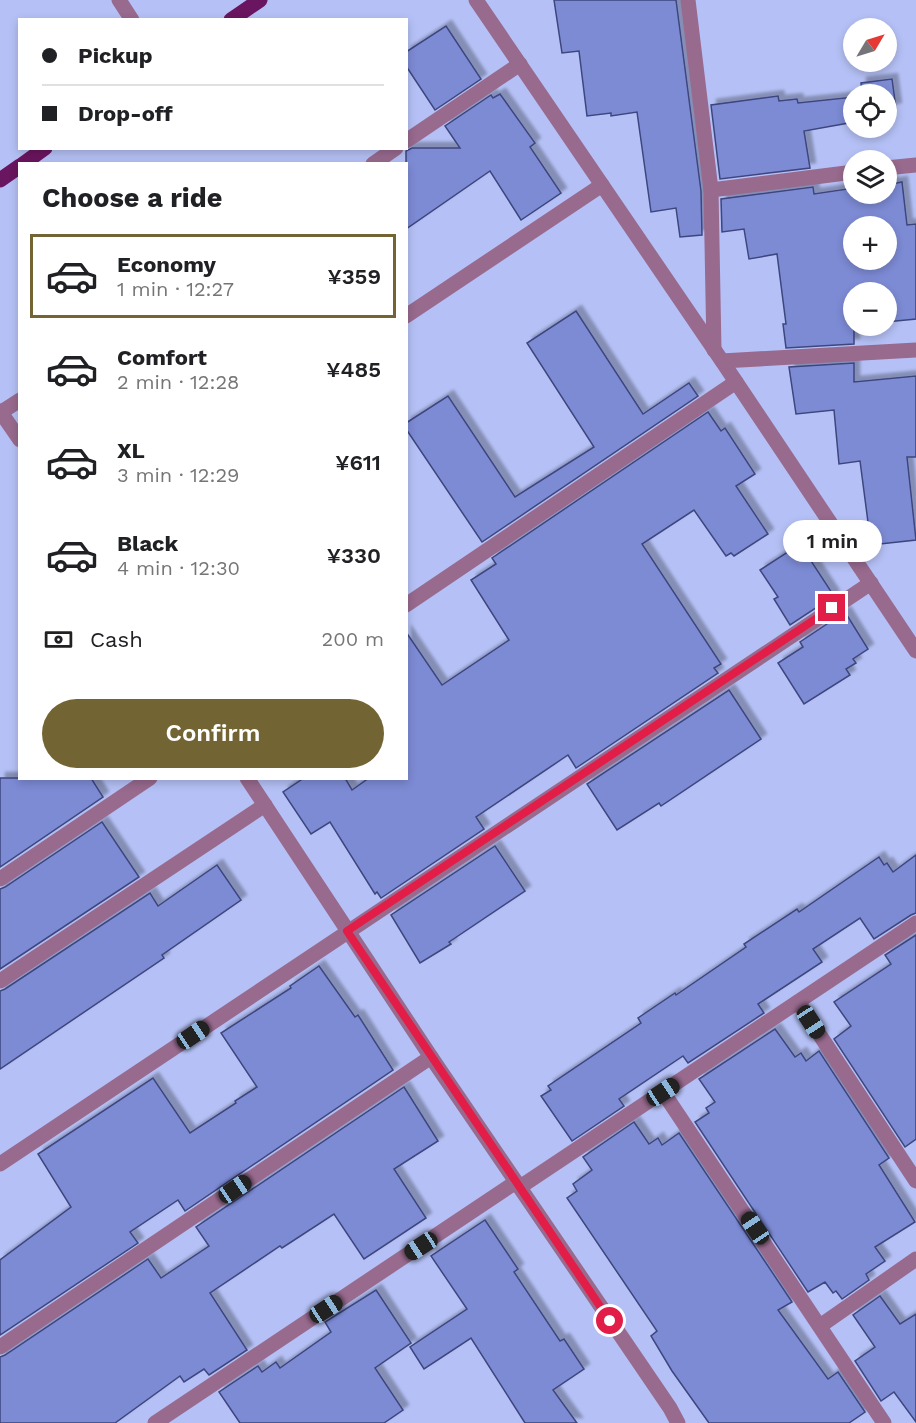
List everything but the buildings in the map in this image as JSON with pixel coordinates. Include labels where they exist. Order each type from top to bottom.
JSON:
[{"type":"main road","points":[[234,18],[260,0]]},
{"type":"main road","points":[[26,162],[42,150]]},
{"type":"main road","points":[[0,180],[18,167]]},
{"type":"street","points":[[119,0],[131,18]]},
{"type":"street","points":[[476,0],[916,651]]},
{"type":"street","points":[[688,0],[711,190],[718,356]]},
{"type":"street","points":[[408,140],[520,64]]},
{"type":"street","points":[[377,162],[393,150]]},
{"type":"street","points":[[897,167],[916,165]]},
{"type":"street","points":[[711,190],[843,173]]},
{"type":"street","points":[[408,314],[602,185]]},
{"type":"street","points":[[718,356],[916,350]]},
{"type":"street","points":[[408,604],[736,382]]},
{"type":"street","points":[[18,401],[0,412],[18,437]]},
{"type":"street","points":[[0,1164],[871,583]]},
{"type":"street","points":[[0,879],[147,780]]},
{"type":"street","points":[[249,780],[431,1057],[678,1423]]},
{"type":"street","points":[[0,981],[265,805]]},
{"type":"street","points":[[155,1423],[663,1092],[916,923]]},
{"type":"street","points":[[798,1002],[916,1181]]},
{"type":"street","points":[[0,1347],[431,1057]]},
{"type":"street","points":[[663,1092],[884,1423]]},
{"type":"street","points":[[820,1326],[916,1259]]},
{"type":"route","points":[[610,1321],[347,931],[832,608]]}]
